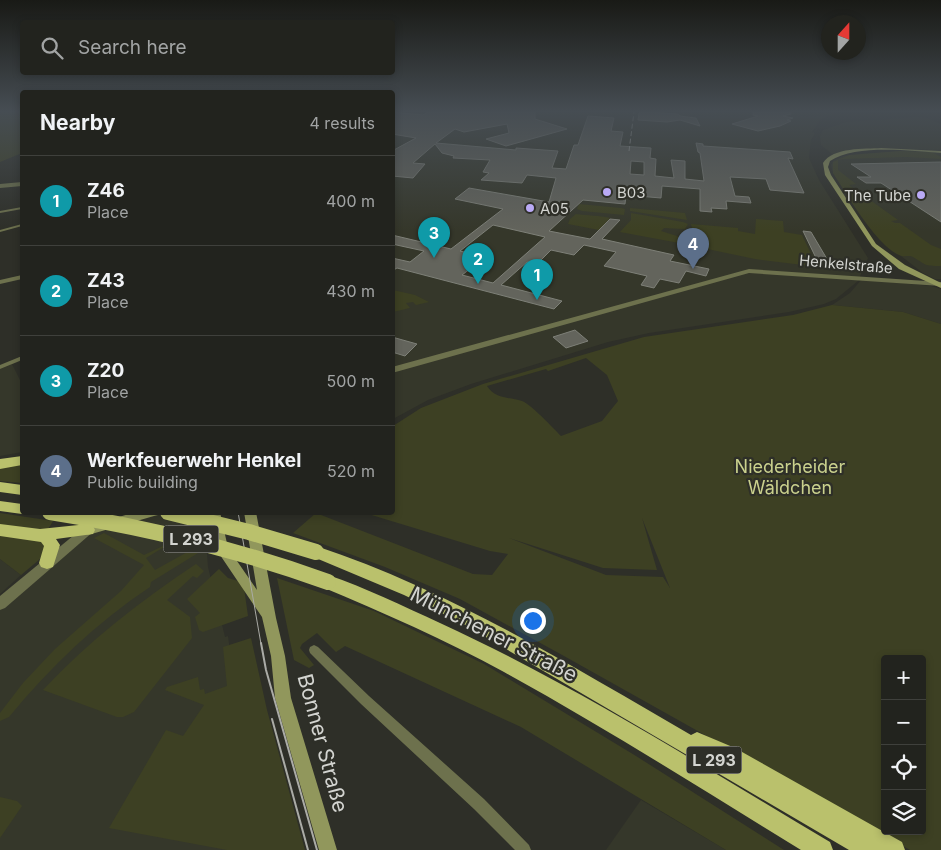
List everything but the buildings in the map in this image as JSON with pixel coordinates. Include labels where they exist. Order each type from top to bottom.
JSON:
[{"type":"highway","points":[[0,464],[20,461]]},
{"type":"highway","points":[[0,487],[20,490]]},
{"type":"highway","points":[[0,506],[20,509]]},
{"type":"highway","name":"Münchener Straße","points":[[68,515],[184,537],[259,558],[328,582],[390,607],[510,666],[590,711],[822,850]]},
{"type":"highway","name":"Münchener Straße","points":[[180,515],[250,532],[316,552],[410,590],[466,617],[870,850]]},
{"type":"highway","points":[[0,530],[40,535],[88,530]]},
{"type":"highway","points":[[40,535],[46,538],[52,545],[47,563]]},
{"type":"highway","points":[[665,731],[728,755],[894,850]]},
{"type":"main road","points":[[862,152],[833,156],[828,159],[825,166],[828,175],[874,246],[911,273],[939,285]]},
{"type":"main road","points":[[88,530],[143,515]]},
{"type":"main road","name":"Bonner Straße","points":[[214,515],[222,549],[269,618]]},
{"type":"main road","name":"Bonner Straße","points":[[251,515],[269,618],[278,656],[283,698],[328,850]]},
{"type":"street","points":[[0,186],[20,184]]},
{"type":"street","points":[[0,212],[20,208]]},
{"type":"street","points":[[0,231],[20,226]]},
{"type":"street","name":"Henkelstraße","points":[[395,369],[749,271],[761,270],[939,285]]},
{"type":"street","points":[[904,282],[916,280],[911,273]]},
{"type":"street","points":[[0,282],[20,277]]},
{"type":"street","points":[[0,367],[20,359]]},
{"type":"street","points":[[0,604],[106,515]]},
{"type":"street","points":[[314,650],[365,700],[479,804],[524,850]]},
{"type":"shaded area","points":[[395,152],[810,152],[809,158],[819,180],[868,258],[858,281],[836,299],[824,304],[789,312],[649,333],[608,342],[471,384],[428,400],[395,418]]},
{"type":"shaded area","points":[[829,152],[849,152],[832,154]]},
{"type":"shaded area","points":[[892,152],[941,153],[941,279],[935,279],[923,273],[879,239],[833,173],[831,165],[834,160],[843,156]]},
{"type":"shaded area","points":[[862,279],[931,286],[941,289],[941,324],[903,312],[832,305],[850,293]]},
{"type":"shaded area","points":[[12,364],[20,380],[20,452],[0,456],[0,369]]},
{"type":"shaded area","points":[[156,515],[204,515],[208,567],[225,637],[228,636],[232,665],[277,850],[0,850],[0,610],[93,532]]},
{"type":"shaded area","points":[[0,559],[21,575],[0,594]]},
{"type":"shaded area","points":[[641,800],[726,850],[606,850]]},
{"type":"green space","points":[[0,152],[20,152],[20,154],[0,162]]},
{"type":"green space","points":[[921,152],[932,152],[941,157],[941,159],[906,157],[843,159],[838,160],[838,170],[856,184],[849,185],[898,220],[891,221],[900,223],[931,245],[941,249],[941,266],[928,265],[912,256],[902,256],[893,252],[873,232],[833,173],[833,162],[849,155]]},
{"type":"green space","points":[[579,204],[621,208],[625,209],[624,215],[582,211],[577,209]]},
{"type":"green space","points":[[630,208],[685,213],[687,220],[630,211]]},
{"type":"green space","points":[[631,213],[688,224],[685,229],[664,228],[661,231],[680,237],[679,243],[620,232],[631,220]]},
{"type":"green space","points":[[576,214],[610,218],[599,230],[568,224],[570,219]]},
{"type":"green space","points":[[756,219],[783,221],[784,232],[802,235],[812,256],[811,266],[755,259],[693,246],[696,241],[691,224],[738,228],[738,231],[755,234]]},
{"type":"green space","points":[[395,290],[415,295],[429,302],[416,305],[413,302],[406,303],[410,308],[395,312]]},
{"type":"green space","name":"Niederheider Wäldchen","points":[[832,305],[903,312],[941,324],[941,850],[910,850],[883,835],[926,835],[926,655],[881,655],[881,834],[460,599],[385,567],[293,533],[314,515],[321,515],[473,574],[492,575],[508,554],[490,551],[372,515],[395,515],[395,425],[421,408],[483,384],[644,337],[793,315]],"holes":[[[586,358],[607,375],[618,401],[602,421],[561,436],[531,407],[522,401],[498,395],[487,386],[546,369],[548,371]],[[642,518],[670,588],[663,577],[606,575],[509,538],[603,568],[657,570]]]},
{"type":"green space","points":[[20,463],[20,483],[0,481],[0,466]]},
{"type":"green space","points":[[0,513],[53,521],[47,531],[0,526]]},
{"type":"green space","points":[[0,533],[38,537],[45,547],[40,559],[21,575],[0,559]]},
{"type":"green space","points":[[104,533],[144,555],[163,546],[146,558],[155,570],[191,550],[198,553],[151,582],[150,587],[92,631],[57,663],[9,717],[0,721],[0,713],[23,683],[55,649],[121,591],[144,565],[94,538]]},
{"type":"green space","points":[[196,564],[204,571],[197,578],[193,576],[167,600],[190,617],[192,638],[134,712],[123,717],[117,717],[43,690],[78,655],[116,622]]},
{"type":"green space","points":[[219,569],[228,578],[238,581],[244,588],[248,616],[203,632],[199,630],[195,617],[200,613],[187,599]]},
{"type":"green space","points":[[277,578],[374,611],[484,664],[636,756],[784,850],[726,850],[521,727],[345,646],[336,652],[317,633],[302,644],[300,648],[314,665],[309,668],[294,660]]},
{"type":"green space","points":[[251,638],[267,710],[305,850],[227,850],[109,828],[166,730],[183,736],[204,705],[165,690],[167,687],[198,677],[200,690],[204,689],[205,694],[227,686],[223,647]]},
{"type":"green space","points":[[0,797],[17,801],[22,806],[0,838]]},
{"type":"tram line","points":[[239,515],[261,644]]},
{"type":"tram line","points":[[261,643],[266,670],[317,850]]},
{"type":"tram line","points":[[272,719],[308,850]]},
{"type":"place","name":"B03","points":[[607,192]]},
{"type":"place","name":"The Tube","points":[[921,195]]},
{"type":"place","name":"A05","points":[[530,208]]},
{"type":"place","name":"Z20","points":[[434,258]]},
{"type":"place","name":"Werkfeuerwehr Henkel","points":[[693,269]]},
{"type":"place","name":"Z43","points":[[478,284]]},
{"type":"place","name":"Z46","points":[[537,300]]}]
